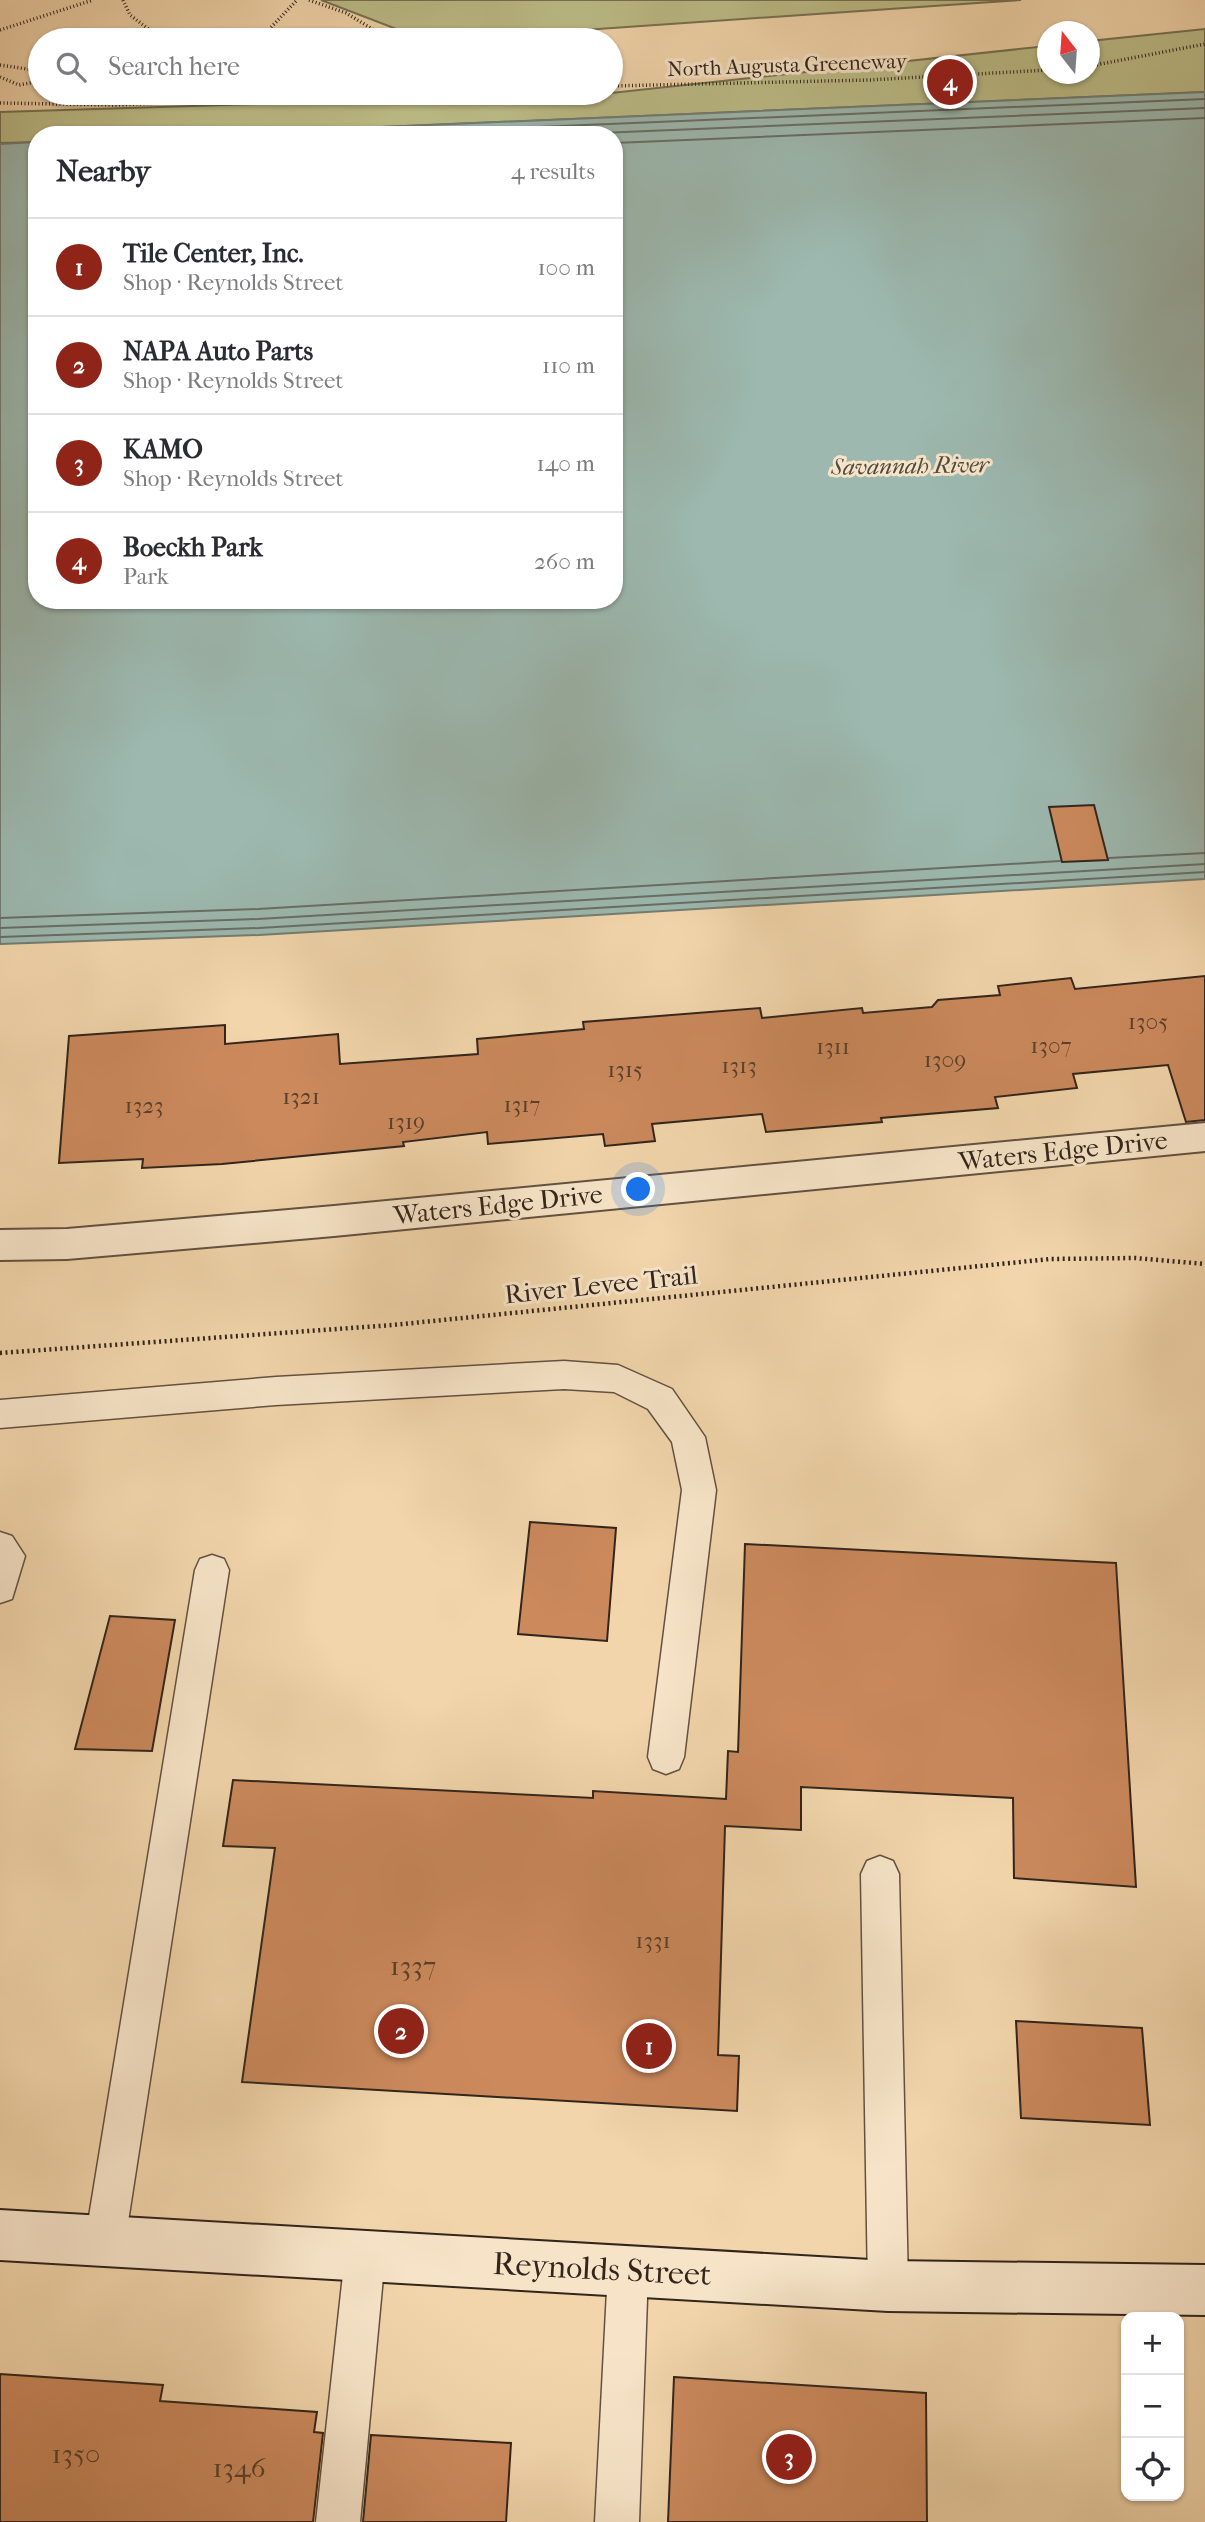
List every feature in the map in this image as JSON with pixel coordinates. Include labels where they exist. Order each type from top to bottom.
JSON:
[{"type":"street","name":"Waters Edge Drive","points":[[0,1245],[67,1244],[334,1221],[1205,1137]]},
{"type":"street","name":"Reynolds Street","points":[[0,2235],[888,2286],[1205,2290]]},
{"type":"lane","points":[[0,1414],[276,1391],[564,1374],[618,1379],[660,1399],[688,1437],[699,1490],[666,1757]]},
{"type":"lane","points":[[0,1547],[8,1556],[0,1588]]},
{"type":"lane","points":[[105,2241],[212,1570]]},
{"type":"lane","points":[[880,1874],[888,2286]]},
{"type":"lane","points":[[338,2522],[365,2256]]},
{"type":"lane","points":[[617,2522],[628,2271]]},
{"type":"path","points":[[0,30],[93,0]]},
{"type":"path","points":[[123,0],[130,15],[147,28]]},
{"type":"path","points":[[270,28],[297,0]]},
{"type":"path","points":[[309,0],[346,13],[370,28]]},
{"type":"path","points":[[1100,64],[1205,44]]},
{"type":"path","points":[[0,65],[28,69]]},
{"type":"path","name":"North Augusta Greeneway","points":[[623,86],[869,79],[1037,71]]},
{"type":"path","points":[[0,77],[19,85],[28,83]]},
{"type":"path","points":[[0,103],[28,103]]},
{"type":"path","name":"River Levee Trail","points":[[0,1353],[407,1323],[1050,1259],[1135,1258],[1205,1264]]},
{"type":"green space","points":[[321,0],[1021,0],[612,28],[394,28]]},
{"type":"green space","points":[[1205,29],[1205,92],[406,126],[28,126],[28,142],[0,143],[0,112],[225,105],[623,105],[623,92],[1037,47],[1037,84],[1100,84],[1100,40]]},
{"type":"water","name":"Savannah River","points":[[1205,92],[1205,879],[259,935],[0,944],[0,144],[28,142],[28,609],[623,609],[623,126],[406,126]]},
{"type":"building","points":[[1094,805],[1108,860],[1062,862],[1049,807]]},
{"type":"building","points":[[1205,976],[1205,1120],[1186,1122],[1168,1065],[1073,1074],[1077,1088],[995,1097],[998,1108],[881,1118],[882,1122],[766,1132],[762,1114],[652,1124],[655,1141],[605,1146],[603,1134],[488,1144],[487,1132],[403,1142],[404,1146],[222,1164],[142,1168],[143,1159],[59,1163],[69,1036],[225,1025],[225,1044],[338,1034],[340,1064],[478,1054],[477,1039],[584,1029],[583,1022],[760,1008],[762,1018],[862,1008],[863,1013],[932,1007],[938,1000],[1000,995],[998,986],[1071,978],[1075,989]]},
{"type":"building","points":[[530,1522],[616,1528],[607,1641],[518,1634]]},
{"type":"building","points":[[745,1544],[1116,1563],[1136,1887],[1014,1878],[1013,1798],[801,1787],[801,1830],[725,1826],[718,2055],[739,2056],[737,2111],[242,2082],[275,1848],[223,1846],[233,1780],[593,1798],[593,1791],[726,1799],[728,1751],[738,1752]]},
{"type":"building","points":[[110,1616],[175,1620],[152,1751],[75,1749]]},
{"type":"building","points":[[1016,2021],[1142,2028],[1150,2125],[1021,2118]]},
{"type":"building","points":[[0,2374],[163,2385],[160,2401],[317,2412],[314,2432],[323,2433],[313,2522],[0,2522]]},
{"type":"building","points":[[674,2377],[926,2393],[927,2522],[668,2522]]},
{"type":"building","points":[[371,2435],[511,2443],[506,2522],[363,2522]]},
{"type":"place","name":"Boeckh Park","points":[[950,82]]},
{"type":"place","name":"NAPA Auto Parts","points":[[401,2031]]},
{"type":"place","name":"Tile Center, Inc.","points":[[649,2046]]},
{"type":"place","name":"KAMO","points":[[789,2457]]}]
